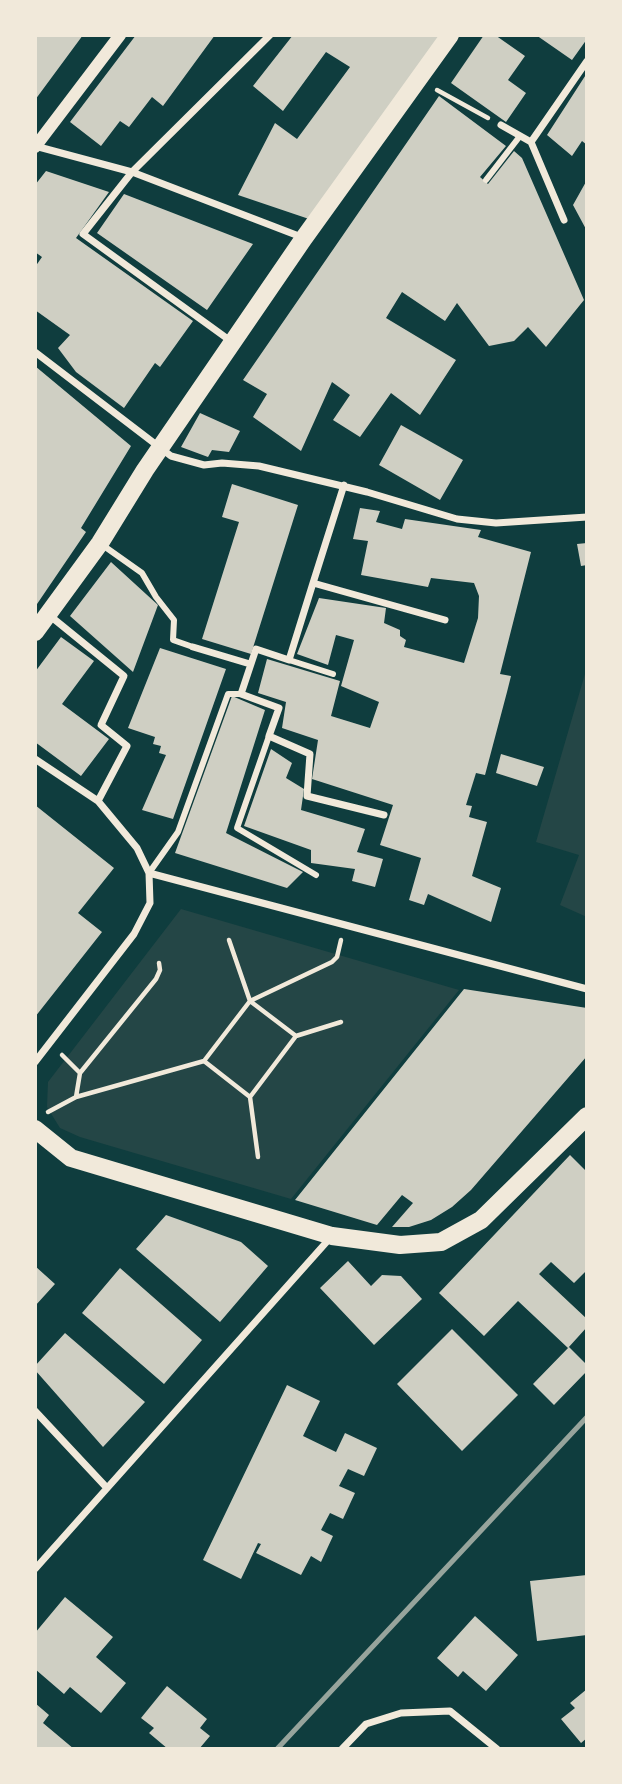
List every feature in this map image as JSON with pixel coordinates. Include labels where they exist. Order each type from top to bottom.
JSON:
[{"type":"main road","points":[[35,632],[100,543],[165,442],[304,239],[450,35]]},
{"type":"main road","points":[[40,1121],[71,1158],[332,1236],[400,1245],[441,1242],[481,1220],[587,1116]]},
{"type":"street","points":[[120,35],[35,147],[132,172],[304,239]]},
{"type":"street","points":[[233,342],[83,234],[132,172],[270,35]]},
{"type":"street","points":[[531,142],[587,61]]},
{"type":"street","points":[[498,124],[531,142],[564,220]]},
{"type":"street","points":[[486,180],[520,136]]},
{"type":"street","points":[[35,352],[165,442],[171,456],[204,465],[222,463],[259,466],[344,485],[457,519],[496,523],[587,517]]},
{"type":"street","points":[[289,660],[344,485]]},
{"type":"street","points":[[100,543],[142,573],[174,620],[173,640],[250,664]]},
{"type":"street","points":[[313,583],[445,620]]},
{"type":"street","points":[[49,615],[124,676],[101,726],[128,746],[98,801]]},
{"type":"street","points":[[241,694],[256,649],[333,674]]},
{"type":"street","points":[[149,873],[178,832],[228,694],[241,694],[279,708],[237,828],[316,875]]},
{"type":"street","points":[[269,736],[310,754],[307,796],[384,816]]},
{"type":"street","points":[[35,759],[98,801],[138,848],[149,873],[150,903],[134,934],[35,1062]]},
{"type":"street","points":[[149,873],[587,989]]},
{"type":"street","points":[[35,1569],[332,1236]]},
{"type":"street","points":[[35,1411],[107,1488]]},
{"type":"street","points":[[342,1749],[366,1724],[401,1713],[450,1711],[496,1749]]},
{"type":"path","points":[[426,84],[498,124]]},
{"type":"path","points":[[229,940],[250,1001],[296,1036]]},
{"type":"path","points":[[40,1121],[76,1097],[204,1062],[250,1001],[332,962],[337,957],[338,950]]},
{"type":"path","points":[[76,1097],[80,1073],[156,979],[160,970],[159,963]]},
{"type":"path","points":[[258,1157],[250,1097],[296,1036],[341,1021]]},
{"type":"path","points":[[50,1043],[80,1073]]},
{"type":"path","points":[[204,1062],[250,1097]]},
{"type":"shaded area","points":[[587,667],[587,917],[560,905],[579,855],[536,842]]},
{"type":"shaded area","points":[[181,909],[459,990],[291,1199],[80,1137],[60,1128],[47,1107],[48,1082]]},
{"type":"building","points":[[35,35],[83,35],[35,100]]},
{"type":"building","points":[[136,35],[215,35],[163,106],[152,97],[129,127],[120,121],[101,146],[70,122]]},
{"type":"building","points":[[293,35],[441,35],[309,219],[238,195],[275,123],[297,139],[350,67],[326,52],[283,111],[253,86]]},
{"type":"building","points":[[484,35],[495,35],[525,56],[508,80],[526,93],[506,122],[451,83]]},
{"type":"building","points":[[536,35],[583,35],[587,39],[572,60]]},
{"type":"building","points":[[587,73],[587,145],[582,141],[572,156],[547,135]]},
{"type":"building","points":[[439,96],[506,146],[480,177],[488,184],[514,151],[522,158],[584,300],[546,347],[528,327],[514,341],[489,346],[457,303],[445,321],[402,292],[386,318],[456,360],[420,415],[391,393],[360,437],[333,420],[350,395],[332,382],[301,451],[253,417],[267,394],[243,380]]},
{"type":"building","points":[[46,171],[109,192],[76,238],[193,321],[160,367],[155,363],[124,408],[76,372],[58,348],[70,335],[35,310],[35,267],[42,257],[35,252],[35,185]]},
{"type":"building","points":[[587,180],[587,231],[573,205]]},
{"type":"building","points":[[124,194],[253,244],[207,310],[97,233]]},
{"type":"building","points":[[35,366],[131,446],[81,528],[86,532],[35,607]]},
{"type":"building","points":[[200,413],[240,431],[229,452],[212,450],[208,457],[181,447]]},
{"type":"building","points":[[401,425],[463,460],[440,500],[379,465]]},
{"type":"building","points":[[232,484],[298,505],[251,654],[202,639],[239,522],[222,517]]},
{"type":"building","points":[[360,508],[380,511],[376,522],[402,529],[405,519],[481,530],[478,537],[531,552],[500,674],[511,676],[507,692],[485,775],[476,773],[466,805],[472,806],[469,817],[487,822],[472,876],[501,888],[491,922],[428,894],[424,905],[409,900],[421,858],[380,845],[393,805],[312,779],[318,740],[282,728],[286,702],[258,693],[267,659],[340,681],[331,716],[370,728],[379,702],[341,686],[354,640],[336,635],[328,665],[297,654],[319,598],[386,608],[384,623],[400,630],[400,636],[406,640],[404,647],[464,663],[478,618],[479,596],[474,583],[431,578],[428,587],[361,575],[368,541],[353,539]]},
{"type":"building","points":[[587,543],[587,565],[581,566],[577,544]]},
{"type":"building","points":[[111,562],[158,605],[133,672],[70,616]]},
{"type":"building","points":[[61,637],[94,661],[62,704],[109,739],[81,776],[35,742],[35,672]]},
{"type":"building","points":[[160,648],[226,669],[173,819],[142,810],[166,755],[159,753],[161,746],[153,744],[155,737],[128,728]]},
{"type":"building","points":[[232,696],[265,710],[226,833],[303,872],[287,888],[175,853]]},
{"type":"building","points":[[271,749],[292,763],[286,778],[304,789],[301,810],[365,829],[357,852],[383,859],[375,887],[352,881],[355,869],[311,863],[311,850],[244,826]]},
{"type":"building","points":[[501,754],[544,767],[537,786],[496,773]]},
{"type":"building","points":[[35,805],[114,868],[78,913],[102,932],[35,1017]]},
{"type":"building","points":[[464,989],[587,1008],[587,1056],[471,1190],[452,1207],[431,1220],[409,1227],[392,1227],[413,1203],[402,1195],[377,1225],[295,1200]]},
{"type":"building","points":[[570,1155],[587,1172],[587,1270],[574,1283],[551,1262],[539,1274],[587,1319],[587,1327],[568,1348],[518,1301],[484,1336],[439,1293]]},
{"type":"building","points":[[166,1215],[241,1242],[268,1266],[220,1322],[136,1249]]},
{"type":"building","points":[[348,1261],[371,1286],[382,1275],[401,1276],[422,1299],[374,1345],[320,1288]]},
{"type":"building","points":[[35,1266],[55,1284],[35,1306]]},
{"type":"building","points":[[120,1268],[202,1340],[164,1384],[82,1313]]},
{"type":"building","points":[[452,1329],[518,1395],[462,1451],[397,1384]]},
{"type":"building","points":[[65,1333],[145,1402],[103,1447],[35,1370],[35,1366]]},
{"type":"building","points":[[569,1347],[587,1365],[587,1371],[554,1405],[533,1384]]},
{"type":"building","points":[[287,1385],[320,1401],[303,1436],[336,1452],[345,1433],[377,1448],[364,1476],[348,1469],[339,1486],[355,1493],[343,1519],[330,1513],[321,1530],[333,1536],[321,1562],[311,1556],[301,1575],[256,1553],[261,1544],[258,1543],[241,1579],[203,1560]]},
{"type":"building","points":[[587,1575],[587,1635],[537,1641],[530,1581]]},
{"type":"building","points":[[65,1597],[113,1637],[96,1657],[126,1683],[101,1713],[70,1687],[64,1694],[35,1669],[35,1633]]},
{"type":"building","points":[[475,1616],[518,1655],[486,1691],[463,1671],[458,1677],[437,1658]]},
{"type":"building","points":[[167,1686],[207,1719],[200,1728],[210,1736],[199,1749],[168,1749],[149,1733],[154,1728],[141,1718]]},
{"type":"building","points":[[587,1689],[587,1738],[581,1743],[561,1719],[575,1708],[570,1703]]},
{"type":"building","points":[[35,1703],[49,1715],[43,1723],[74,1749],[35,1749]]},
{"type":"railway","points":[[277,1749],[587,1417]]}]
